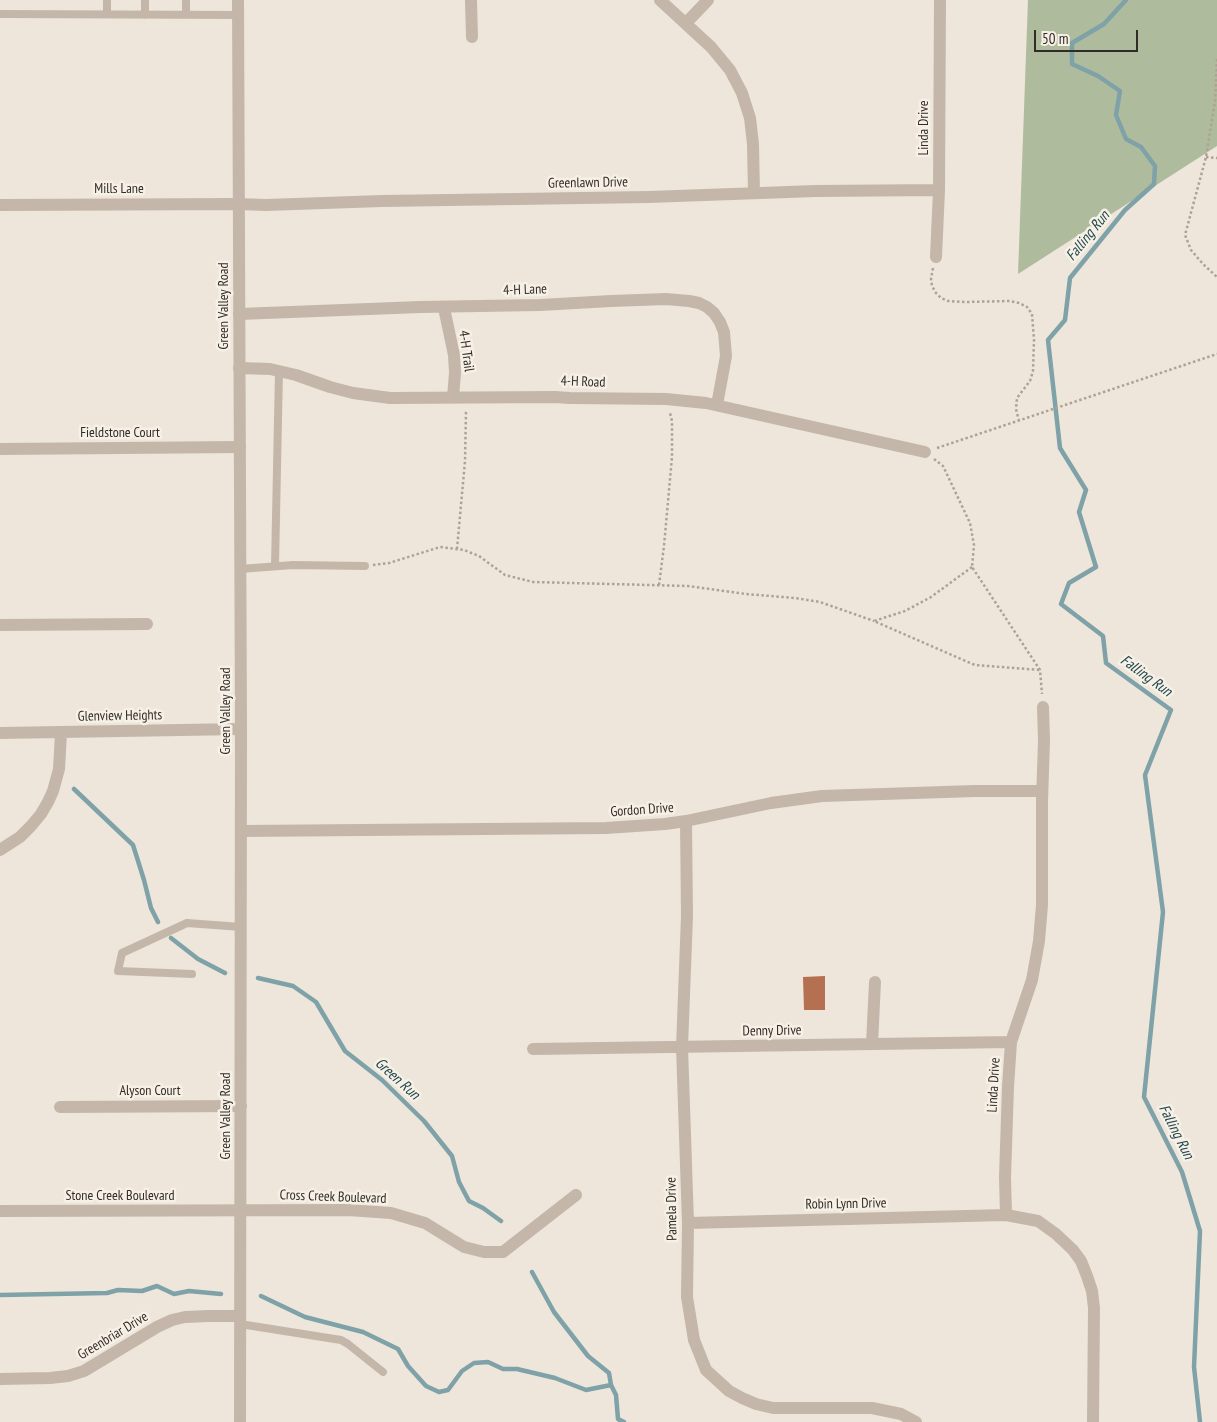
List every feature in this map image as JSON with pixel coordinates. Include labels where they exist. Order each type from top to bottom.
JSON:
[{"type":"street","name":"Green Valley Road","points":[[238,0],[241,729],[240,1422]]},
{"type":"street","points":[[471,0],[472,37]]},
{"type":"street","points":[[660,0],[711,47],[730,70],[742,93],[750,118],[754,193]]},
{"type":"street","points":[[686,23],[708,0]]},
{"type":"street","name":"Linda Drive","points":[[936,257],[939,190],[940,0]]},
{"type":"street","name":"Greenlawn Drive","points":[[238,204],[266,205],[816,191],[939,190]]},
{"type":"street","name":"Mills Lane","points":[[0,205],[238,204]]},
{"type":"street","name":"4-H Lane","points":[[239,314],[666,299],[689,300],[707,307],[720,322],[724,332],[726,356],[717,405]]},
{"type":"street","name":"4-H Trail","points":[[444,308],[454,355],[453,398]]},
{"type":"street","name":"4-H Road","points":[[239,368],[270,369],[353,393],[390,398],[555,396],[570,398],[666,399],[717,405],[925,452]]},
{"type":"street","name":"Fieldstone Court","points":[[0,449],[240,447]]},
{"type":"street","points":[[0,624],[147,624]]},
{"type":"street","name":"Linda Drive","points":[[1006,1215],[1005,1177],[1011,1042],[1032,980],[1039,941],[1042,905],[1043,707]]},
{"type":"street","name":"Glenview Heights","points":[[0,732],[241,729]]},
{"type":"street","points":[[0,850],[20,837],[31,826],[48,802],[59,769],[61,732]]},
{"type":"street","name":"Gordon Drive","points":[[241,831],[606,828],[686,821],[771,803],[822,796],[975,791],[1042,791]]},
{"type":"street","name":"Pamela Drive","points":[[686,821],[687,916],[682,1047],[688,1223],[687,1297],[694,1340],[706,1370],[729,1391],[742,1398],[773,1408],[872,1408],[901,1414],[916,1422]]},
{"type":"street","points":[[872,1044],[875,982]]},
{"type":"street","name":"Denny Drive","points":[[533,1049],[1011,1042]]},
{"type":"street","name":"Alyson Court","points":[[60,1107],[241,1106]]},
{"type":"street","name":"Cross Creek Boulevard","points":[[240,1210],[348,1210],[391,1213],[425,1223],[464,1247],[484,1252],[503,1252],[576,1195]]},
{"type":"street","name":"Stone Creek Boulevard","points":[[0,1211],[240,1210]]},
{"type":"street","points":[[1006,1215],[1038,1221],[1056,1234],[1073,1250],[1081,1261],[1092,1292],[1094,1308],[1093,1422]]},
{"type":"street","name":"Robin Lynn Drive","points":[[688,1223],[1006,1215]]},
{"type":"street","name":"Greenbriar Drive","points":[[0,1379],[68,1376],[84,1371],[172,1320],[193,1317],[240,1320]]},
{"type":"lane","points":[[107,0],[107,14]]},
{"type":"lane","points":[[145,0],[145,15]]},
{"type":"lane","points":[[186,0],[186,15]]},
{"type":"lane","points":[[0,14],[238,15]]},
{"type":"lane","points":[[275,566],[279,371]]},
{"type":"lane","points":[[240,569],[293,565],[365,566]]},
{"type":"lane","points":[[192,974],[118,971],[122,953],[187,923],[241,927]]},
{"type":"lane","points":[[240,1320],[341,1340],[383,1372]]},
{"type":"path","points":[[1217,59],[1215,101],[1206,157],[1185,235],[1191,250],[1217,277]]},
{"type":"path","points":[[1206,157],[1217,158]]},
{"type":"path","points":[[936,257],[931,279],[932,286],[941,298],[965,302],[1019,303],[1027,307],[1032,314],[1034,340],[1033,371],[1030,381],[1017,398],[1016,409],[1019,421]]},
{"type":"path","points":[[925,452],[1217,354]]},
{"type":"path","points":[[453,398],[466,408],[465,461],[457,549]]},
{"type":"path","points":[[659,585],[672,456],[672,420],[666,399]]},
{"type":"path","points":[[925,452],[943,466],[970,523],[974,545],[972,567],[1040,670],[1043,707]]},
{"type":"path","points":[[365,566],[389,563],[440,546],[464,550],[479,556],[505,575],[533,582],[688,586],[795,598],[820,602],[874,621],[975,665],[1040,670]]},
{"type":"path","points":[[874,621],[905,611],[931,597],[972,567]]},
{"type":"green space","points":[[1028,0],[1217,0],[1217,146],[1018,274]]},
{"type":"building","points":[[825,976],[825,1010],[804,1010],[803,977]]},
{"type":"waterway","name":"Falling Run","points":[[1126,0],[1104,24],[1072,43],[1072,64],[1098,76],[1120,91],[1116,115],[1126,139],[1141,147],[1155,166],[1154,184],[1125,210],[1070,278],[1065,320],[1048,340],[1060,448],[1086,490],[1079,512],[1096,567],[1069,583],[1061,604],[1103,636],[1106,663],[1171,710],[1145,775],[1163,912],[1144,1097],[1182,1172],[1200,1231],[1194,1367],[1200,1422]]},
{"type":"waterway","name":"Green Run","points":[[74,789],[133,845],[151,908],[158,922]]},
{"type":"waterway","name":"Green Run","points":[[171,938],[198,959],[225,973]]},
{"type":"waterway","name":"Green Run","points":[[258,978],[293,986],[316,1002],[345,1051],[382,1080],[424,1121],[452,1156],[459,1182],[469,1201],[501,1221]]},
{"type":"waterway","name":"Green Run","points":[[532,1272],[554,1312],[588,1356],[609,1373],[611,1385],[616,1395],[618,1419],[624,1422]]},
{"type":"waterway","points":[[0,1295],[107,1293],[118,1290],[142,1291],[157,1286],[174,1294],[189,1291],[221,1294]]},
{"type":"waterway","points":[[261,1296],[305,1317],[363,1332],[398,1349],[408,1366],[426,1386],[439,1392],[448,1390],[462,1371],[474,1363],[488,1362],[503,1369],[517,1369],[555,1378],[586,1390],[611,1385]]}]
